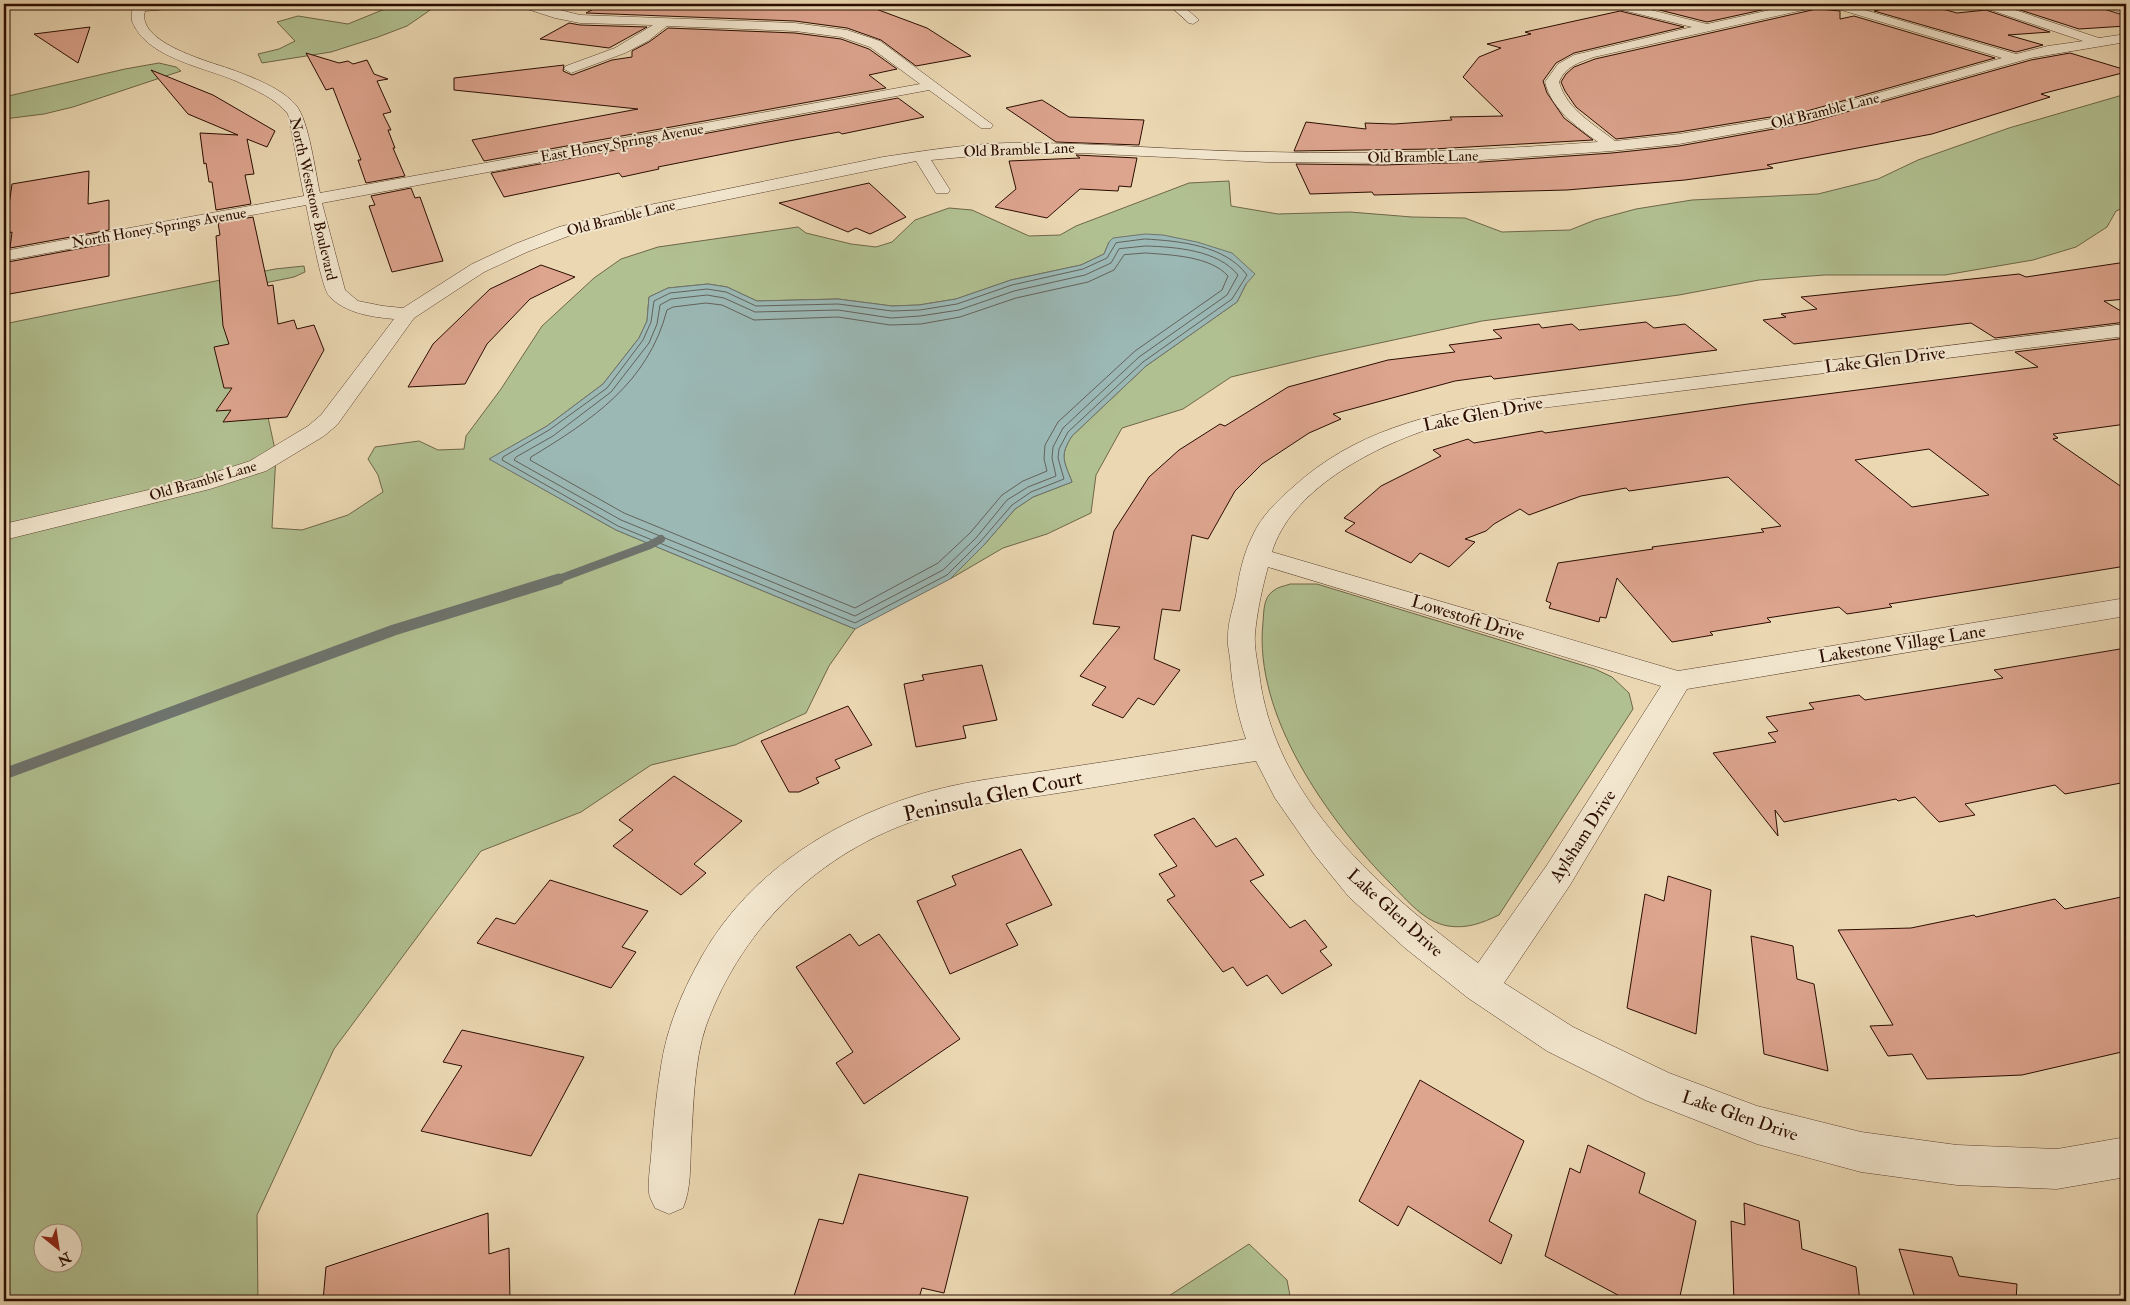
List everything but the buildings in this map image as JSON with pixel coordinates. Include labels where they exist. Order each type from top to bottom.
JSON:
[{"type":"street","points":[[139,6],[180,4]]},
{"type":"street","points":[[525,4],[559,15],[580,19],[795,26],[843,33],[875,44],[930,86],[986,125]]},
{"type":"street","points":[[1174,4],[1193,20]]},
{"type":"street","points":[[1614,4],[1706,27]]},
{"type":"street","points":[[1612,146],[1576,117],[1555,96],[1552,82],[1559,69],[1575,59],[1591,54],[1812,4]]},
{"type":"street","points":[[1824,4],[1839,6],[2015,58]]},
{"type":"street","points":[[1986,4],[2126,51]]},
{"type":"street","points":[[2109,4],[2126,10]]},
{"type":"street","name":"North Weststone Boulevard","points":[[139,6],[136,19],[138,25],[159,44],[184,57],[264,88],[290,106],[295,114],[325,253],[336,292],[352,305],[383,312],[407,314]]},
{"type":"street","points":[[572,69],[611,55],[640,40],[663,23]]},
{"type":"street","name":"Old Bramble Lane","points":[[4,532],[202,484],[258,466],[316,431],[329,420],[407,314],[478,268],[521,248],[565,231],[624,215],[921,156],[983,149],[1042,147],[1258,157],[1383,158],[1481,156],[1679,139],[1807,116],[1865,102],[2015,58],[2048,50],[2126,38]]},
{"type":"street","name":"East Honey Springs Avenue","points":[[314,199],[930,86]]},
{"type":"street","points":[[921,156],[942,190]]},
{"type":"street","name":"North Honey Springs Avenue","points":[[4,256],[314,199]]},
{"type":"street","name":"Lake Glen Drive","points":[[2126,330],[1509,406],[1448,417],[1401,432],[1369,445],[1349,456],[1309,485],[1280,512],[1264,537],[1257,556],[1241,636],[1249,700],[1264,748],[1286,790],[1325,845],[1361,887],[1417,937],[1480,986],[1560,1039],[1658,1088],[1757,1125],[1862,1152],[1957,1165],[2057,1169],[2126,1158]]},
{"type":"street","name":"Lowestoft Drive","points":[[1257,556],[1478,620],[1678,682]]},
{"type":"street","name":"Lakestone Village Lane","points":[[1678,682],[2126,607]]},
{"type":"street","name":"Aylsham Drive","points":[[1480,986],[1514,942],[1605,802],[1678,682]]},
{"type":"street","name":"Peninsula Glen Court","points":[[669,1194],[675,1097],[686,1030],[707,976],[740,925],[781,883],[820,852],[867,826],[919,807],[978,794],[1264,748]]},
{"type":"green space","points":[[397,4],[439,4],[407,26],[331,52],[262,63],[258,54],[279,49],[295,41],[277,22],[298,16],[348,24]]},
{"type":"green space","points":[[159,63],[176,67],[181,71],[73,107],[44,114],[4,119],[4,97]]},
{"type":"green space","points":[[2126,94],[2126,207],[2116,211],[2107,227],[2076,247],[2033,260],[1945,275],[1824,275],[1759,280],[1679,295],[1482,321],[1231,377],[1183,409],[1122,428],[1096,475],[1091,513],[1047,534],[1003,548],[950,579],[984,545],[1015,509],[1033,497],[1072,482],[1064,454],[1072,436],[1146,366],[1237,302],[1246,284],[1109,242],[1104,254],[1081,265],[1011,280],[956,299],[919,305],[892,306],[838,299],[757,301],[727,287],[708,284],[668,288],[649,297],[647,321],[639,338],[603,384],[547,426],[490,459],[616,530],[855,629],[829,666],[806,713],[735,745],[651,765],[581,812],[481,851],[334,1049],[257,1215],[258,1301],[4,1301],[4,324],[275,269],[304,266],[305,272],[294,277],[260,284],[252,344],[276,454],[272,528],[302,530],[348,515],[383,492],[378,475],[368,459],[375,447],[419,441],[438,450],[464,449],[466,436],[501,389],[542,326],[594,278],[621,259],[658,247],[798,227],[806,233],[851,244],[876,247],[892,242],[915,220],[949,208],[972,210],[1029,236],[1060,235],[1076,226],[1189,183],[1229,181],[1231,206],[1278,214],[1350,212],[1412,217],[1465,218],[1502,232],[1570,230],[1595,220],[1636,209],[1692,200],[1818,194],[1878,179],[1918,160],[2009,128]]},
{"type":"green space","points":[[1290,584],[1317,584],[1595,669],[1612,677],[1629,693],[1633,709],[1499,915],[1474,925],[1455,927],[1439,924],[1424,915],[1367,859],[1343,830],[1300,765],[1283,730],[1270,694],[1263,658],[1263,622],[1267,597],[1275,590]]},
{"type":"green space","points":[[1249,1244],[1287,1280],[1291,1301],[1161,1301]]},
{"type":"water","points":[[1145,234],[1163,235],[1197,242],[1232,253],[1255,274],[1246,284],[1237,302],[1146,366],[1072,436],[1065,449],[1064,459],[1072,482],[1033,497],[1015,509],[984,545],[950,579],[855,629],[616,530],[489,459],[547,426],[603,384],[639,338],[647,321],[649,297],[668,288],[708,284],[727,287],[757,301],[838,299],[892,306],[919,305],[956,299],[1011,280],[1081,265],[1104,254],[1109,242],[1113,238]]},
{"type":"waterway","points":[[557,580],[650,545],[661,539]]},
{"type":"waterway","points":[[4,774],[394,630],[557,580]]}]
